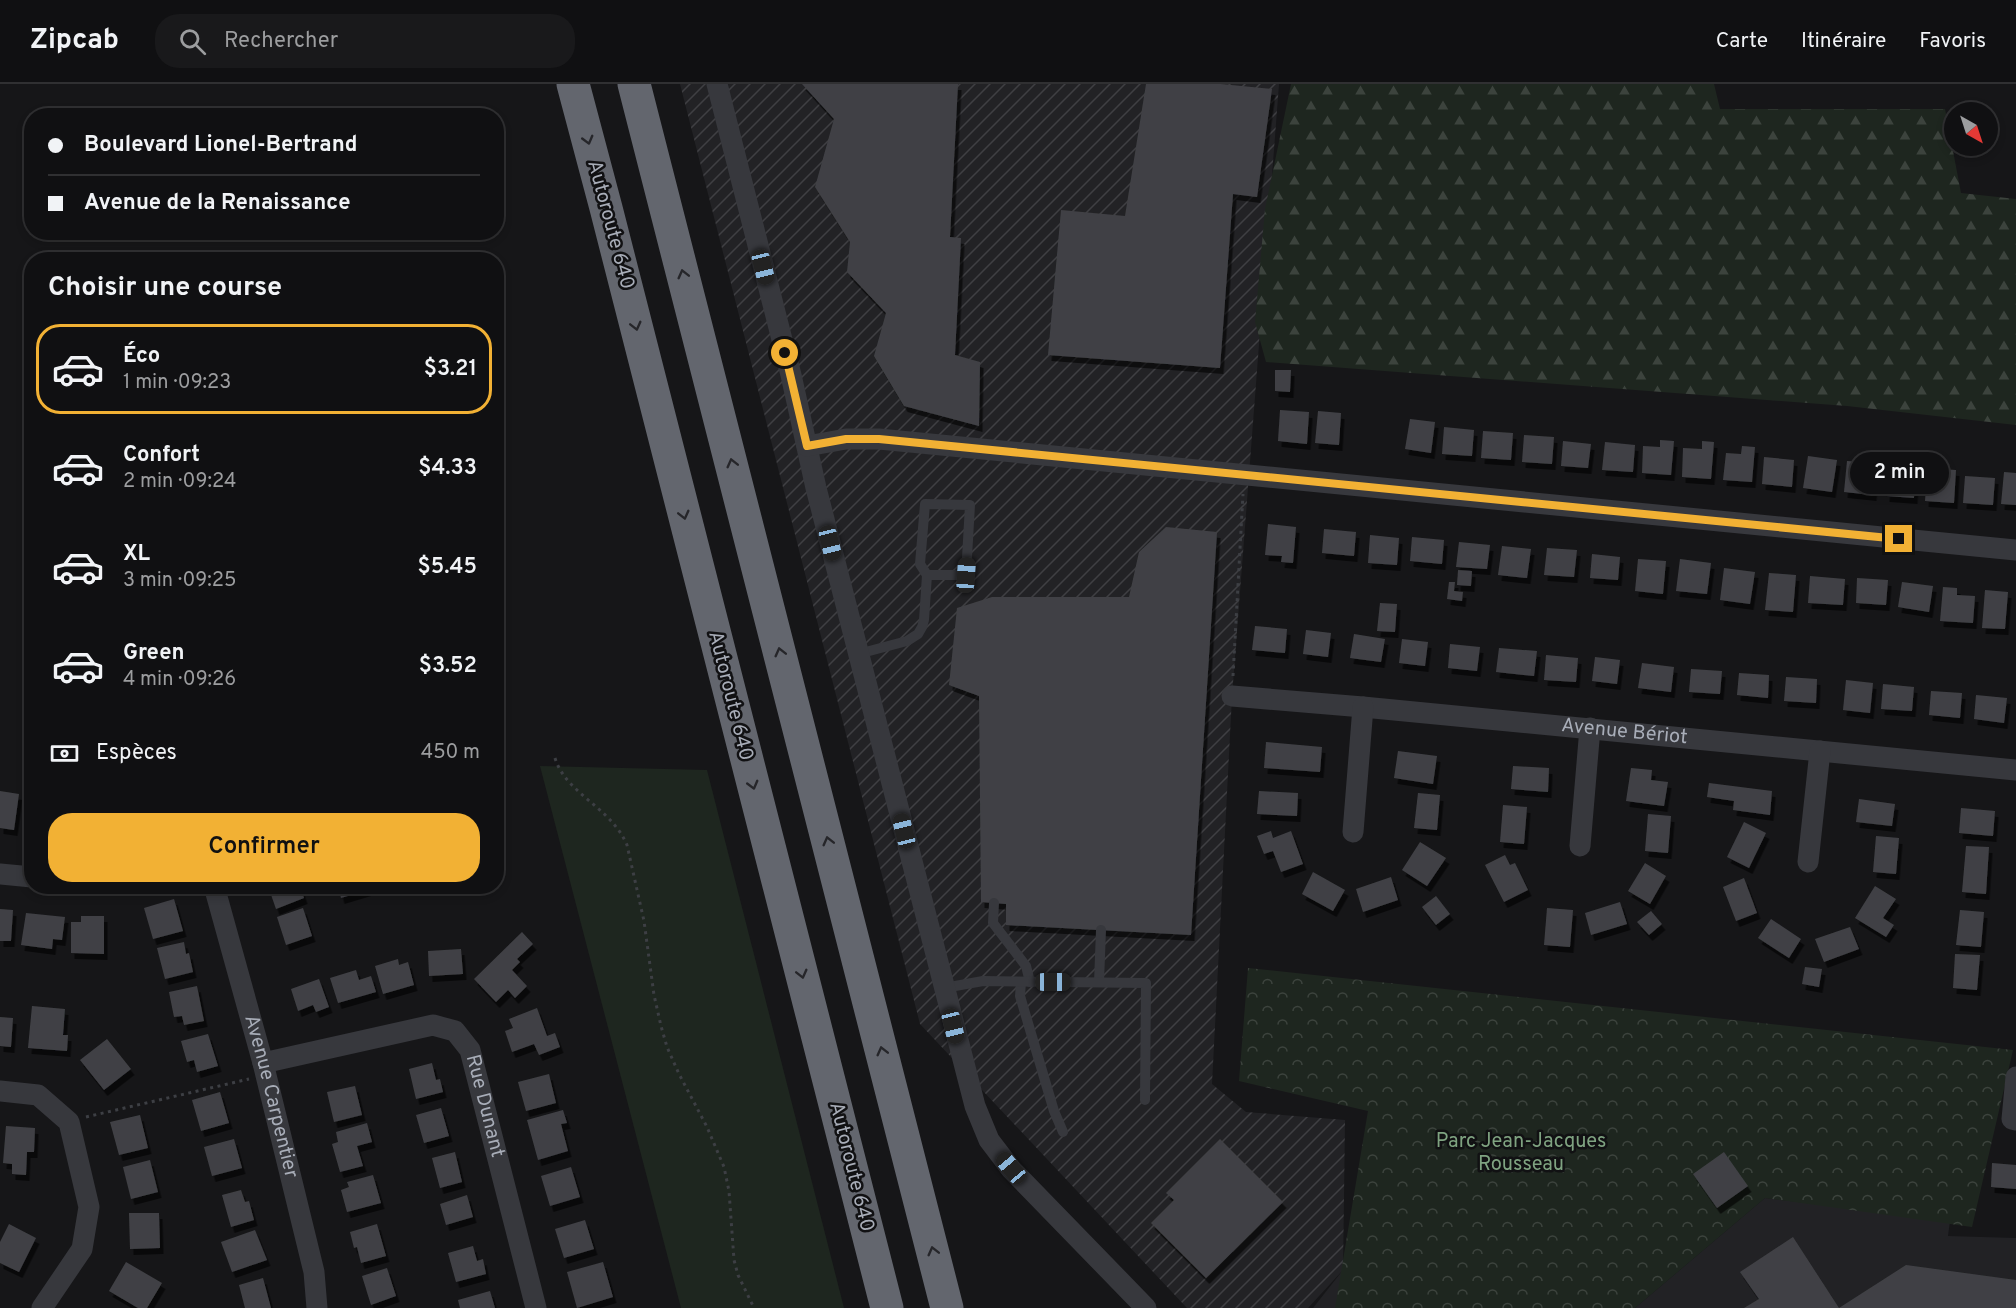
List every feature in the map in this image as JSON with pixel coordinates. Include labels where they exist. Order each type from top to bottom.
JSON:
[{"type":"highway","name":"Autoroute 640","points":[[573,84],[887,1308]]},
{"type":"highway","points":[[634,84],[947,1308]]},
{"type":"street","points":[[717,84],[791,375],[858,654],[975,1106],[989,1140],[999,1154],[1024,1183],[1146,1308]]},
{"type":"street","points":[[807,446],[846,439],[879,439],[2016,550]]},
{"type":"street","name":"Avenue Bériot","points":[[1232,696],[2016,770]]},
{"type":"street","points":[[1353,831],[1363,707]]},
{"type":"street","points":[[1580,846],[1590,728]]},
{"type":"street","points":[[1808,862],[1820,751]]},
{"type":"street","points":[[0,874],[24,876]]},
{"type":"street","name":"Avenue Carpentier","points":[[216,894],[264,1070],[314,1272],[317,1308]]},
{"type":"street","name":"Rue Dunant","points":[[264,1070],[433,1025],[455,1031],[470,1050],[536,1308]]},
{"type":"street","points":[[2014,1120],[2016,1077]]},
{"type":"street","points":[[0,1091],[38,1095],[69,1122],[89,1207],[82,1249],[42,1308]]},
{"type":"lane","points":[[858,654],[907,641],[918,634],[924,620],[927,575],[920,564],[925,504],[970,505],[966,575],[927,575]]},
{"type":"lane","points":[[994,903],[993,923],[1026,966],[1025,982],[1020,996],[1054,1111],[1063,1132]]},
{"type":"lane","points":[[1099,982],[1101,930]]},
{"type":"lane","points":[[944,988],[983,981],[1146,983],[1146,1100]]},
{"type":"path","points":[[1232,696],[1244,474]]},
{"type":"path","points":[[555,758],[564,779],[601,809],[623,835],[627,845],[644,921],[654,995],[661,1026],[679,1074],[707,1127],[724,1167],[729,1191],[734,1260],[738,1275],[754,1308]]},
{"type":"path","points":[[69,1122],[264,1070]]},
{"type":"shaded area","points":[[680,84],[1279,84],[1232,696],[1212,1084],[1246,1112],[1345,1120],[1343,1270],[1308,1308],[1187,1308],[920,1024]]},
{"type":"shaded area","points":[[1765,1198],[1950,1221],[1948,1236],[2016,1238],[2016,1308],[1635,1308]]},
{"type":"shaded area","points":[[1343,1270],[1336,1308],[1313,1308]]},
{"type":"green space","points":[[1291,84],[1714,84],[1720,109],[1944,109],[1944,156],[1954,156],[1961,193],[2016,199],[2016,425],[1847,406],[1266,362],[1255,322],[1265,209]]},
{"type":"green space","points":[[540,766],[707,770],[844,1308],[681,1308]]},
{"type":"green space","name":"Parc Jean-Jacques Rousseau","points":[[1248,968],[2013,1050],[1972,1227],[1765,1198],[1635,1308],[1335,1308],[1368,1111],[1239,1081]]},
{"type":"building","points":[[802,84],[958,84],[950,237],[961,238],[955,355],[980,362],[979,426],[904,406],[874,356],[886,313],[847,272],[850,242],[815,187],[834,119]]},
{"type":"building","points":[[1146,84],[1221,84],[1272,89],[1257,197],[1233,194],[1220,368],[1048,355],[1061,210],[1125,216]]},
{"type":"building","points":[[1275,370],[1291,370],[1290,392],[1275,391]]},
{"type":"building","points":[[1280,410],[1309,412],[1307,444],[1278,441]]},
{"type":"building","points":[[1318,411],[1341,413],[1339,445],[1315,443]]},
{"type":"building","points":[[1410,419],[1435,422],[1431,453],[1405,449]]},
{"type":"building","points":[[1444,427],[1474,430],[1472,456],[1442,454]]},
{"type":"building","points":[[1483,431],[1513,433],[1511,460],[1481,458]]},
{"type":"building","points":[[1524,435],[1554,437],[1552,464],[1522,462]]},
{"type":"building","points":[[1660,440],[1674,441],[1671,475],[1642,473],[1643,446],[1660,447]]},
{"type":"building","points":[[1563,441],[1591,444],[1588,468],[1561,466]]},
{"type":"building","points":[[1702,441],[1714,442],[1711,479],[1682,477],[1683,448],[1702,449]]},
{"type":"building","points":[[1605,442],[1635,445],[1633,472],[1602,470]]},
{"type":"building","points":[[1742,446],[1755,447],[1752,482],[1723,480],[1726,453],[1741,454]]},
{"type":"building","points":[[1808,456],[1837,460],[1832,492],[1803,488]]},
{"type":"building","points":[[1764,457],[1794,460],[1792,487],[1762,484]]},
{"type":"building","points":[[1928,458],[1942,459],[1941,469],[1956,470],[1954,503],[1925,501]]},
{"type":"building","points":[[1847,461],[1876,463],[1873,495],[1844,492]]},
{"type":"building","points":[[1888,467],[1916,469],[1914,498],[1886,496]]},
{"type":"building","points":[[2004,472],[2016,473],[2016,505],[2001,504]]},
{"type":"building","points":[[1965,476],[1995,478],[1993,505],[1963,503]]},
{"type":"building","points":[[1268,524],[1296,527],[1293,563],[1281,562],[1282,556],[1265,555]]},
{"type":"building","points":[[1166,527],[1217,532],[1191,935],[1006,925],[1006,904],[981,902],[979,696],[949,685],[957,608],[992,597],[1129,597],[1139,552]]},
{"type":"building","points":[[1324,529],[1356,532],[1354,556],[1322,553]]},
{"type":"building","points":[[1370,535],[1399,538],[1397,565],[1368,563]]},
{"type":"building","points":[[1412,537],[1444,540],[1442,564],[1410,561]]},
{"type":"building","points":[[1459,542],[1490,545],[1487,569],[1456,567]]},
{"type":"building","points":[[1502,546],[1531,549],[1527,578],[1498,575]]},
{"type":"building","points":[[1547,548],[1577,550],[1574,577],[1544,575]]},
{"type":"building","points":[[1592,554],[1620,557],[1618,580],[1590,578]]},
{"type":"building","points":[[1638,559],[1666,561],[1663,594],[1635,591]]},
{"type":"building","points":[[1680,559],[1711,563],[1707,594],[1676,591]]},
{"type":"building","points":[[1724,568],[1755,572],[1750,604],[1720,600]]},
{"type":"building","points":[[1458,570],[1472,571],[1471,586],[1457,585]]},
{"type":"building","points":[[1769,573],[1796,575],[1793,612],[1765,610]]},
{"type":"building","points":[[1810,576],[1845,579],[1843,605],[1808,603]]},
{"type":"building","points":[[1857,578],[1888,580],[1886,605],[1856,603]]},
{"type":"building","points":[[1449,582],[1455,582],[1454,591],[1463,592],[1462,601],[1447,599]]},
{"type":"building","points":[[1902,582],[1933,586],[1929,612],[1898,607]]},
{"type":"building","points":[[1943,587],[1957,588],[1957,595],[1975,596],[1973,623],[1940,621]]},
{"type":"building","points":[[1985,590],[2008,592],[2005,629],[1982,628]]},
{"type":"building","points":[[1380,603],[1397,604],[1395,632],[1377,631]]},
{"type":"building","points":[[1255,626],[1287,629],[1285,653],[1252,650]]},
{"type":"building","points":[[1306,630],[1331,633],[1328,657],[1303,654]]},
{"type":"building","points":[[1354,634],[1385,639],[1381,662],[1350,658]]},
{"type":"building","points":[[1402,639],[1428,642],[1425,666],[1399,663]]},
{"type":"building","points":[[1450,644],[1480,647],[1477,671],[1448,668]]},
{"type":"building","points":[[1499,648],[1537,651],[1534,676],[1496,672]]},
{"type":"building","points":[[1546,655],[1578,658],[1576,682],[1544,680]]},
{"type":"building","points":[[1595,657],[1620,660],[1617,684],[1592,681]]},
{"type":"building","points":[[1642,663],[1674,667],[1671,692],[1638,688]]},
{"type":"building","points":[[1691,669],[1722,671],[1720,694],[1689,692]]},
{"type":"building","points":[[1739,673],[1769,675],[1768,698],[1737,695]]},
{"type":"building","points":[[1786,677],[1817,679],[1816,703],[1784,701]]},
{"type":"building","points":[[1846,680],[1873,683],[1870,713],[1843,710]]},
{"type":"building","points":[[1883,684],[1914,687],[1912,711],[1881,709]]},
{"type":"building","points":[[1931,691],[1962,693],[1960,718],[1929,715]]},
{"type":"building","points":[[1976,695],[2007,698],[2004,723],[1974,719]]},
{"type":"building","points":[[1266,742],[1322,747],[1320,772],[1264,768]]},
{"type":"building","points":[[1398,751],[1437,756],[1433,784],[1394,778]]},
{"type":"building","points":[[1513,766],[1549,768],[1548,792],[1511,789]]},
{"type":"building","points":[[1631,768],[1652,770],[1651,780],[1668,782],[1664,806],[1626,801]]},
{"type":"building","points":[[1709,783],[1772,791],[1770,815],[1733,810],[1734,801],[1707,797]]},
{"type":"building","points":[[0,791],[19,794],[14,830],[0,828]]},
{"type":"building","points":[[1259,791],[1298,793],[1297,816],[1257,814]]},
{"type":"building","points":[[1418,793],[1440,795],[1437,830],[1414,828]]},
{"type":"building","points":[[1859,799],[1895,804],[1892,826],[1856,822]]},
{"type":"building","points":[[1503,805],[1527,807],[1524,844],[1500,842]]},
{"type":"building","points":[[1961,808],[1995,811],[1993,836],[1959,833]]},
{"type":"building","points":[[1648,814],[1671,816],[1668,853],[1645,851]]},
{"type":"building","points":[[1744,822],[1766,833],[1749,868],[1727,857]]},
{"type":"building","points":[[1271,831],[1273,838],[1291,831],[1303,864],[1281,872],[1273,851],[1264,854],[1257,836]]},
{"type":"building","points":[[1876,836],[1899,838],[1896,874],[1873,872]]},
{"type":"building","points":[[1420,842],[1446,858],[1427,886],[1402,870]]},
{"type":"building","points":[[1966,846],[1989,847],[1986,894],[1962,892]]},
{"type":"building","points":[[1505,855],[1510,865],[1515,863],[1528,890],[1504,902],[1485,865]]},
{"type":"building","points":[[1645,863],[1666,876],[1650,904],[1628,891]]},
{"type":"building","points":[[1313,872],[1345,890],[1333,911],[1302,894]]},
{"type":"building","points":[[1391,877],[1398,900],[1363,912],[1356,889]]},
{"type":"building","points":[[1744,878],[1757,913],[1736,921],[1723,887]]},
{"type":"building","points":[[1875,886],[1896,899],[1883,918],[1894,925],[1886,937],[1855,918]]},
{"type":"building","points":[[271,894],[303,894],[304,898],[276,909]]},
{"type":"building","points":[[340,894],[354,894],[341,898]]},
{"type":"building","points":[[1436,896],[1450,914],[1436,925],[1422,907]]},
{"type":"building","points":[[174,899],[183,931],[153,939],[144,908]]},
{"type":"building","points":[[1620,902],[1627,924],[1591,935],[1585,913]]},
{"type":"building","points":[[303,908],[312,936],[286,945],[277,917]]},
{"type":"building","points":[[1547,908],[1573,910],[1570,947],[1544,945]]},
{"type":"building","points":[[0,909],[13,910],[11,941],[0,941]]},
{"type":"building","points":[[1960,910],[1984,912],[1981,947],[1956,945]]},
{"type":"building","points":[[1651,911],[1662,924],[1649,935],[1637,922]]},
{"type":"building","points":[[26,913],[65,917],[62,940],[53,939],[52,949],[21,945]]},
{"type":"building","points":[[81,916],[104,916],[104,954],[71,953],[71,922],[81,922]]},
{"type":"building","points":[[1771,919],[1801,939],[1789,958],[1758,938]]},
{"type":"building","points":[[1850,927],[1859,949],[1824,962],[1815,939]]},
{"type":"building","points":[[522,932],[533,944],[517,959],[520,962],[512,970],[527,986],[515,998],[508,990],[496,1002],[474,979]]},
{"type":"building","points":[[184,942],[193,972],[165,979],[157,948]]},
{"type":"building","points":[[461,949],[463,974],[429,976],[428,951]]},
{"type":"building","points":[[1955,954],[1980,955],[1977,990],[1953,988]]},
{"type":"building","points":[[398,959],[399,965],[408,962],[414,985],[383,994],[375,966]]},
{"type":"building","points":[[1805,967],[1822,969],[1819,987],[1802,984]]},
{"type":"building","points":[[356,970],[359,980],[371,976],[376,992],[338,1003],[330,978]]},
{"type":"building","points":[[319,979],[329,1007],[316,1012],[313,1005],[298,1011],[291,989]]},
{"type":"building","points":[[197,986],[204,1021],[184,1025],[182,1016],[174,1017],[169,992]]},
{"type":"building","points":[[32,1006],[65,1009],[63,1035],[68,1035],[67,1051],[28,1048]]},
{"type":"building","points":[[537,1008],[547,1036],[555,1033],[560,1047],[539,1055],[534,1044],[512,1052],[505,1031],[513,1028],[509,1019]]},
{"type":"building","points":[[0,1017],[13,1018],[11,1047],[0,1046]]},
{"type":"building","points":[[208,1034],[218,1066],[197,1072],[194,1060],[187,1062],[181,1041]]},
{"type":"building","points":[[107,1039],[131,1069],[104,1090],[80,1060]]},
{"type":"building","points":[[432,1063],[436,1080],[440,1079],[443,1092],[416,1099],[409,1069]]},
{"type":"building","points":[[549,1074],[556,1103],[526,1111],[518,1082]]},
{"type":"building","points":[[355,1086],[362,1115],[334,1122],[327,1092]]},
{"type":"building","points":[[220,1092],[229,1123],[201,1131],[192,1100]]},
{"type":"building","points":[[441,1108],[449,1136],[424,1143],[416,1115]]},
{"type":"building","points":[[563,1110],[567,1123],[561,1124],[568,1151],[538,1160],[527,1120]]},
{"type":"building","points":[[140,1115],[148,1148],[119,1155],[110,1122]]},
{"type":"building","points":[[367,1123],[372,1142],[357,1146],[363,1166],[340,1172],[332,1144],[338,1142],[336,1132]]},
{"type":"building","points":[[6,1126],[35,1128],[34,1152],[27,1152],[26,1175],[12,1174],[12,1164],[3,1163]]},
{"type":"building","points":[[234,1139],[242,1168],[212,1176],[204,1147]]},
{"type":"building","points":[[1220,1139],[1283,1202],[1206,1278],[1151,1223],[1174,1200],[1166,1193]]},
{"type":"building","points":[[455,1152],[462,1182],[440,1188],[432,1158]]},
{"type":"building","points":[[1724,1152],[1748,1186],[1717,1208],[1693,1174]]},
{"type":"building","points":[[150,1160],[158,1192],[131,1199],[123,1167]]},
{"type":"building","points":[[1992,1163],[2016,1165],[2016,1189],[1991,1187]]},
{"type":"building","points":[[571,1167],[580,1197],[550,1206],[541,1176]]},
{"type":"building","points":[[373,1175],[381,1203],[347,1212],[341,1190],[349,1187],[347,1182]]},
{"type":"building","points":[[241,1190],[245,1202],[249,1201],[254,1220],[231,1227],[222,1195]]},
{"type":"building","points":[[467,1195],[473,1217],[446,1225],[440,1204]]},
{"type":"building","points":[[129,1213],[159,1213],[160,1248],[130,1249]]},
{"type":"building","points":[[585,1220],[594,1249],[564,1258],[555,1229]]},
{"type":"building","points":[[9,1224],[36,1238],[19,1272],[0,1263],[0,1242]]},
{"type":"building","points":[[377,1224],[386,1256],[361,1263],[350,1232]]},
{"type":"building","points":[[255,1230],[267,1260],[232,1272],[221,1242]]},
{"type":"building","points":[[1793,1237],[1839,1308],[1744,1308],[1759,1299],[1740,1272]]},
{"type":"building","points":[[473,1246],[477,1261],[483,1259],[486,1274],[456,1282],[448,1253]]},
{"type":"building","points":[[126,1262],[162,1283],[147,1308],[138,1308],[109,1291]]},
{"type":"building","points":[[603,1262],[613,1297],[577,1308],[567,1272]]},
{"type":"building","points":[[1906,1265],[2016,1280],[2016,1308],[1839,1308]]},
{"type":"building","points":[[387,1268],[396,1296],[371,1305],[362,1276]]},
{"type":"building","points":[[263,1278],[271,1308],[245,1308],[239,1285]]},
{"type":"building","points":[[490,1291],[495,1308],[460,1308],[458,1300]]},
{"type":"route","points":[[785,353],[807,446],[846,439],[879,439],[1899,539]]}]
